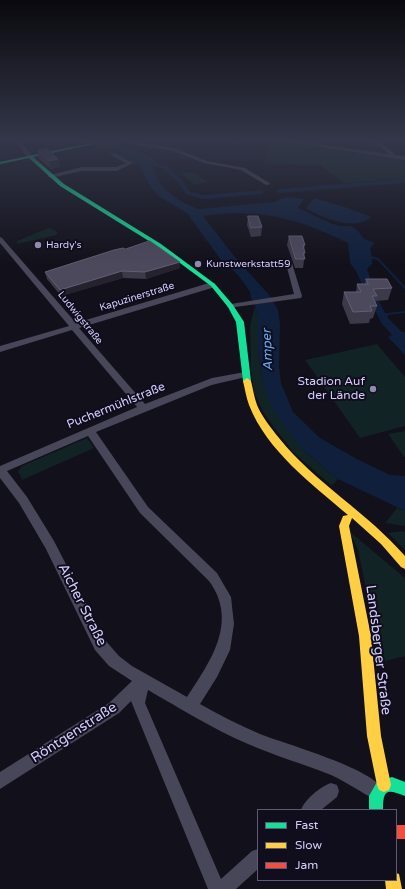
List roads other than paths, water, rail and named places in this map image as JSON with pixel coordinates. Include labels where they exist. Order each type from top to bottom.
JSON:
[{"type":"street","points":[[59,182],[158,245],[200,274],[212,285],[231,306],[240,322],[248,391],[257,414],[266,430],[302,469],[386,542],[405,564]]},
{"type":"street","name":"Ludwigstraße","points":[[0,239],[144,409]]},
{"type":"street","points":[[231,306],[298,296],[288,260]]},
{"type":"street","name":"Kapuzinerstraße","points":[[0,349],[212,285]]},
{"type":"street","name":"Puchermühlstraße","points":[[0,471],[144,409],[229,376],[245,375]]},
{"type":"street","points":[[90,431],[144,510],[213,577],[219,584],[223,594],[226,603],[228,624],[225,646],[221,657],[190,706]]},
{"type":"street","points":[[302,469],[328,502],[405,567]]},
{"type":"street","name":"Aicher Straße","points":[[0,471],[17,492],[50,545],[100,645],[114,660],[127,670],[242,734],[265,744],[340,770],[361,781],[380,788]]},
{"type":"street","name":"Landsberger Straße","points":[[347,519],[344,526],[358,594],[367,652],[375,740],[380,771],[380,788],[375,799],[376,809]]},
{"type":"street","points":[[143,679],[138,703],[217,889]]},
{"type":"street","name":"Röntgenstraße","points":[[0,781],[114,708],[143,679]]},
{"type":"street","points":[[380,788],[394,784],[405,789]]},
{"type":"street","points":[[311,809],[331,791]]},
{"type":"street","points":[[223,889],[257,858]]},
{"type":"water","points":[[160,182],[170,194],[192,207],[199,209],[274,202],[286,197],[304,199],[298,208],[330,223],[340,226],[351,226],[358,231],[364,239],[375,243],[370,248],[372,264],[367,269],[374,288],[365,291],[356,271],[350,263],[348,243],[312,227],[278,217],[242,213],[203,216],[234,256],[271,297],[278,310],[280,324],[279,367],[281,383],[293,412],[320,438],[357,459],[390,475],[405,476],[405,511],[338,479],[304,451],[282,423],[269,402],[262,379],[258,350],[258,317],[250,292],[237,274],[221,260],[187,213],[160,197],[148,183]]},
{"type":"water","points":[[314,198],[348,208],[371,217],[365,221],[348,223],[338,222],[320,216],[306,208]]},
{"type":"water","points":[[370,301],[379,301],[385,313],[389,316],[387,317],[402,332],[405,332],[405,355],[388,337],[392,335],[382,324]]},
{"type":"waterway","name":"Amper","points":[[181,182],[188,193],[204,197],[261,192]]},
{"type":"waterway","name":"Amper","points":[[279,191],[386,182]]},
{"type":"waterway","name":"Amper","points":[[370,257],[378,259],[405,288]]},
{"type":"waterway","points":[[387,314],[405,312]]},
{"type":"place","name":"Hardy's","points":[[38,245]]},
{"type":"place","name":"Kunstwerkstatt59","points":[[198,264]]},
{"type":"place","name":"Stadion Auf der Lände","points":[[373,389]]}]
